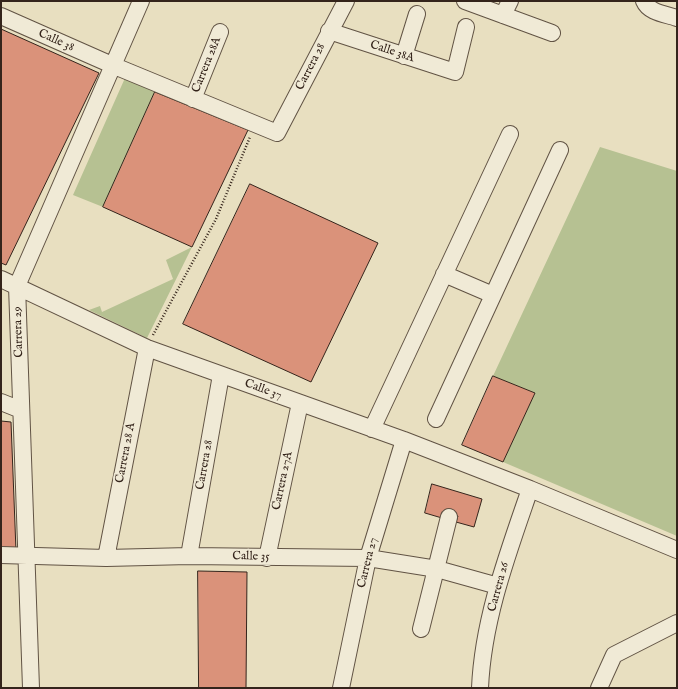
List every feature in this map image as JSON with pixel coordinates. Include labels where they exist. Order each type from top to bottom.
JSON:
[{"type":"street","name":"Carrera 29","points":[[31,688],[17,286],[141,1]]},
{"type":"street","name":"Carrera 28","points":[[277,133],[346,1]]},
{"type":"street","points":[[465,1],[506,8],[552,33]]},
{"type":"street","points":[[644,1],[646,6],[654,11],[677,18]]},
{"type":"street","points":[[404,56],[418,14]]},
{"type":"street","name":"Calle 38","points":[[1,16],[112,65],[277,133]]},
{"type":"street","name":"Calle 38A","points":[[329,31],[455,72],[466,27]]},
{"type":"street","name":"Carrera 28A","points":[[193,99],[220,32]]},
{"type":"street","points":[[372,429],[510,134]]},
{"type":"street","points":[[436,419],[560,150]]},
{"type":"street","points":[[444,274],[493,295]]},
{"type":"street","name":"Calle 37","points":[[1,279],[147,348],[404,440],[530,489],[677,550]]},
{"type":"street","name":"Carrera 28 A","points":[[106,558],[147,348]]},
{"type":"street","name":"Carrera 28","points":[[189,556],[221,375]]},
{"type":"street","points":[[1,402],[21,410]]},
{"type":"street","name":"Carrera 27A","points":[[267,558],[300,404]]},
{"type":"street","name":"Carrera 27","points":[[341,688],[368,558],[404,440]]},
{"type":"street","name":"Carrera 26","points":[[480,688],[481,670],[498,586],[530,489]]},
{"type":"street","points":[[422,629],[449,517]]},
{"type":"street","name":"Calle 35","points":[[1,555],[106,558],[189,556],[368,558],[437,569],[498,586]]},
{"type":"street","points":[[598,688],[614,655],[677,623]]},
{"type":"path","points":[[147,348],[216,219],[255,125]]},
{"type":"green space","points":[[125,78],[155,92],[103,207],[73,195]]},
{"type":"green space","points":[[600,147],[677,171],[677,536],[503,462],[535,393],[493,376]]},
{"type":"green space","points":[[192,247],[147,338],[89,310],[100,306],[102,312],[173,279],[166,260]]},
{"type":"building","points":[[1,29],[99,73],[6,265],[1,263]]},
{"type":"building","points":[[155,92],[248,130],[192,247],[103,207]]},
{"type":"building","points":[[250,184],[378,243],[311,382],[183,324]]},
{"type":"building","points":[[493,376],[535,393],[503,462],[462,445]]},
{"type":"building","points":[[1,421],[11,422],[16,551],[1,550]]},
{"type":"building","points":[[432,484],[482,499],[474,527],[456,522],[458,516],[444,511],[442,518],[425,513]]},
{"type":"building","points":[[198,571],[247,572],[246,688],[199,688]]}]
